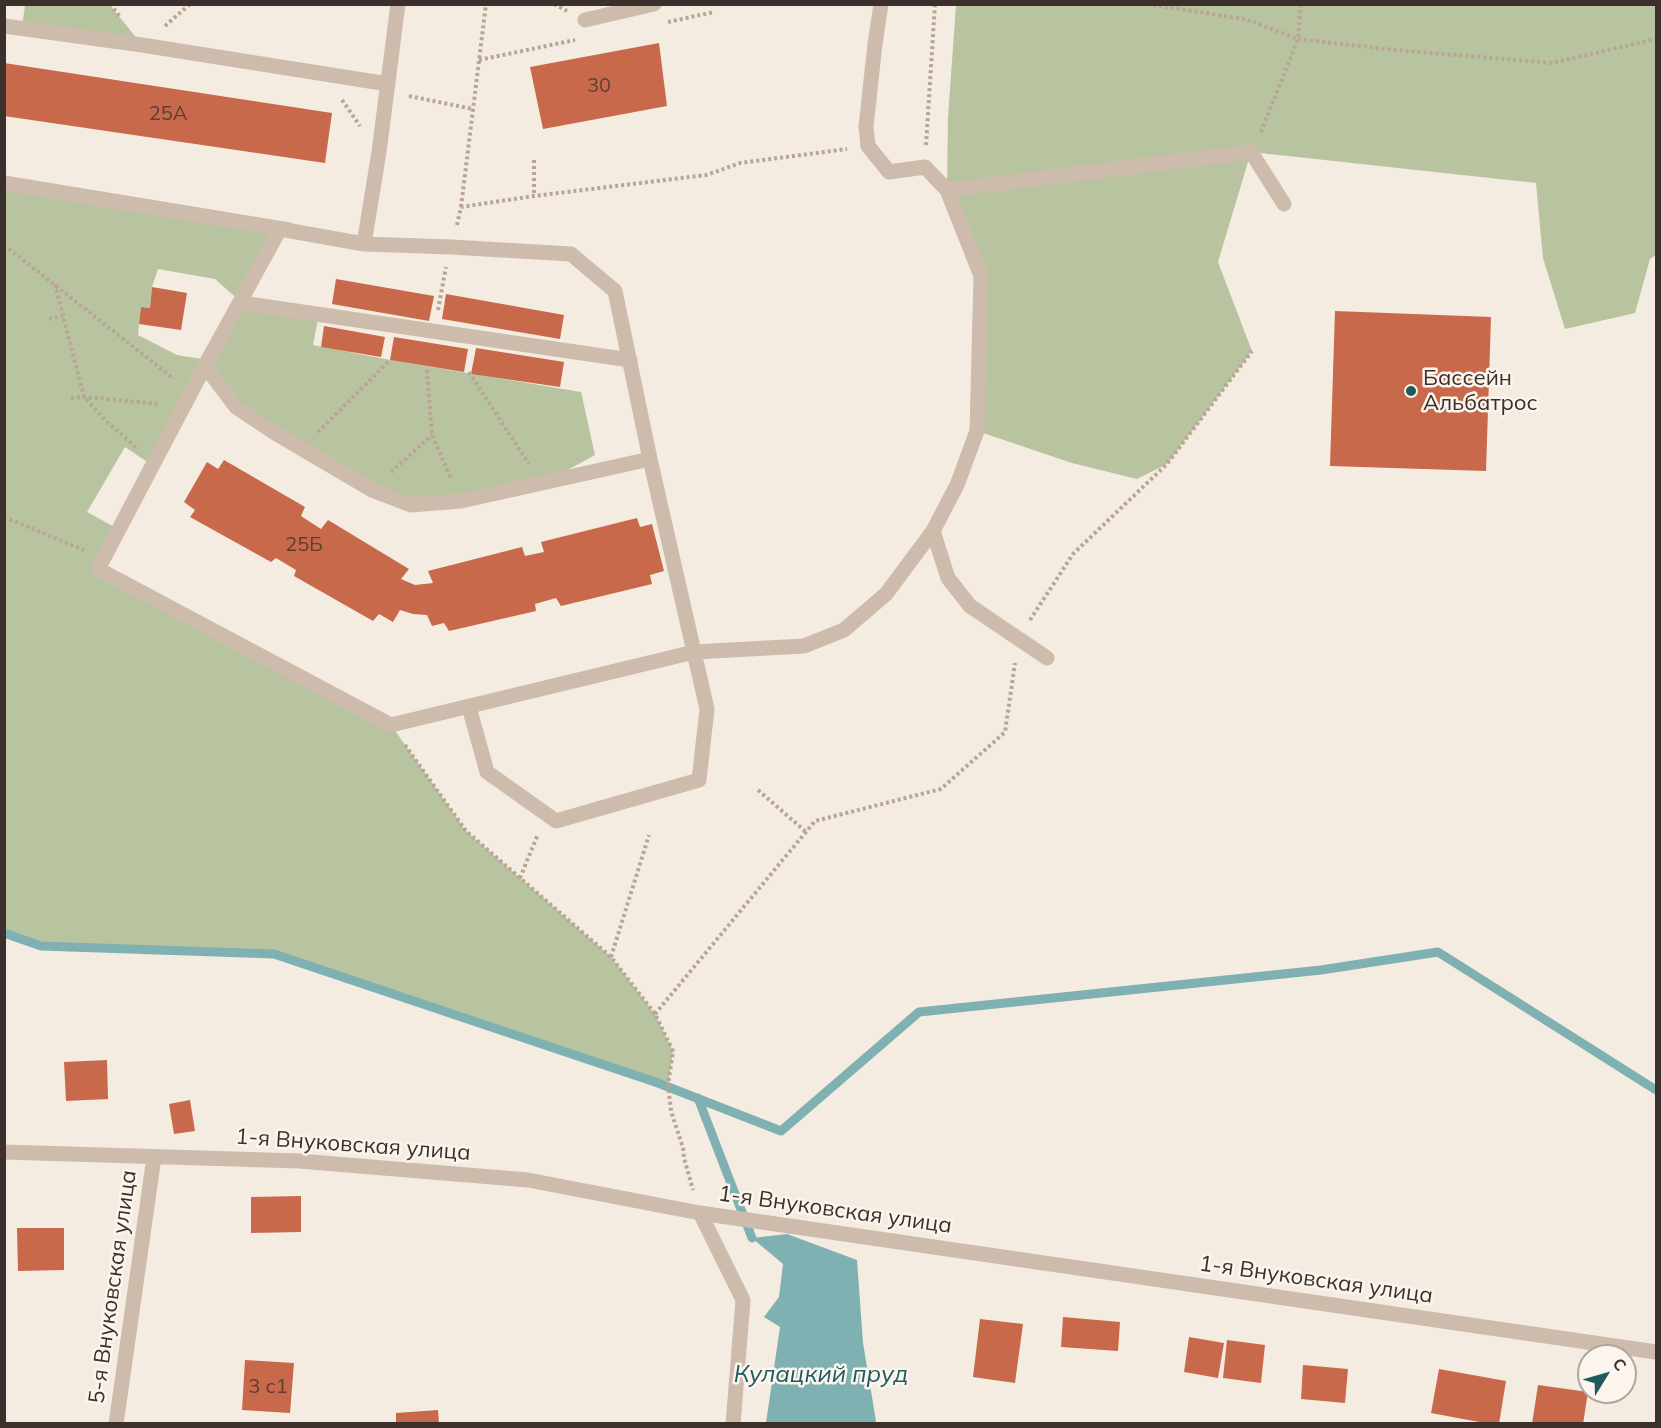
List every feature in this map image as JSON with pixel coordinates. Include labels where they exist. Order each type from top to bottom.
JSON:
[{"type":"street","points":[[364,244],[379,152],[398,4]]},
{"type":"street","points":[[585,20],[654,4]]},
{"type":"street","points":[[469,707],[487,772],[556,820],[699,780],[707,709],[694,652],[650,459],[615,291],[571,254],[364,244],[280,229],[98,569],[391,725],[694,652],[804,646],[844,630],[886,594],[933,531],[957,485],[977,431],[981,276],[947,190],[925,167],[889,172],[868,146],[866,127],[880,4]]},
{"type":"street","points":[[4,26],[142,45],[388,88]]},
{"type":"street","points":[[947,190],[1251,152],[1284,204]]},
{"type":"street","points":[[4,183],[364,244]]},
{"type":"street","points":[[241,303],[630,360]]},
{"type":"street","points":[[205,366],[236,407],[372,490],[411,505],[461,501],[650,459]]},
{"type":"street","points":[[933,531],[948,578],[970,606],[1047,658]]},
{"type":"street","name":"1-я Внуковская улица","points":[[4,1152],[299,1161],[528,1180],[700,1214],[1656,1352]]},
{"type":"street","name":"5-я Внуковская улица","points":[[116,1424],[154,1157]]},
{"type":"street","points":[[700,1214],[743,1300],[733,1424]]},
{"type":"path","points":[[434,331],[461,207],[486,4]]},
{"type":"path","points":[[925,167],[934,4]]},
{"type":"path","points":[[1147,4],[1245,19],[1298,39],[1552,63],[1656,39]]},
{"type":"path","points":[[1251,152],[1298,39],[1301,4]]},
{"type":"path","points":[[388,88],[473,109]]},
{"type":"path","points":[[335,91],[379,152]]},
{"type":"path","points":[[461,207],[706,175],[740,163],[851,148]]},
{"type":"path","points":[[534,160],[534,196]]},
{"type":"path","points":[[4,245],[55,284],[187,399]]},
{"type":"path","points":[[55,284],[84,397],[125,439],[156,459]]},
{"type":"path","points":[[49,319],[63,316]]},
{"type":"path","points":[[655,1014],[815,821],[941,789],[1005,732],[1018,639],[1073,554],[1167,464],[1252,351]]},
{"type":"path","points":[[302,448],[390,360]]},
{"type":"path","points":[[427,370],[432,435],[461,501]]},
{"type":"path","points":[[469,372],[542,484]]},
{"type":"path","points":[[71,398],[187,399]]},
{"type":"path","points":[[372,490],[432,435]]},
{"type":"path","points":[[4,517],[103,558]]},
{"type":"path","points":[[391,725],[466,831],[611,957],[655,1014],[673,1051],[668,1085],[671,1111],[700,1214]]},
{"type":"path","points":[[758,790],[806,832]]},
{"type":"path","points":[[520,878],[538,833]]},
{"type":"path","points":[[611,957],[649,836]]},
{"type":"green space","points":[[25,5],[110,5],[142,45],[22,28]]},
{"type":"green space","points":[[956,5],[1656,5],[1656,255],[1650,259],[1635,313],[1565,329],[1543,258],[1536,183],[1251,152],[1218,262],[1252,351],[1167,464],[1137,479],[1072,463],[977,431],[981,276],[947,190],[948,117]]},
{"type":"green space","points":[[5,183],[280,228],[241,302],[319,314],[313,345],[581,392],[595,455],[542,484],[411,505],[236,407],[205,366],[152,465],[125,447],[87,512],[118,529],[98,568],[391,725],[466,831],[611,957],[655,1014],[673,1051],[668,1085],[274,954],[41,946],[4,933]],"holes":[[[158,269],[215,279],[241,302],[208,360],[177,355],[138,335],[141,307],[150,308],[152,287]]]},
{"type":"water","name":"Кулацкий пруд","points":[[787,1234],[857,1260],[863,1343],[875,1423],[766,1423],[780,1327],[764,1317],[779,1297],[783,1264],[752,1238]]},
{"type":"building","points":[[659,43],[667,106],[543,129],[530,67]]},
{"type":"building","points":[[4,63],[332,113],[325,163],[4,116]]},
{"type":"building","points":[[336,279],[434,296],[429,321],[332,304]]},
{"type":"building","points":[[152,287],[187,293],[181,330],[139,324],[141,307],[150,308]]},
{"type":"building","points":[[446,294],[564,315],[560,339],[442,319]]},
{"type":"building","name":"Бассейн Альбатрос","points":[[1335,311],[1491,317],[1486,471],[1330,466]]},
{"type":"building","points":[[324,326],[385,337],[381,357],[321,347]]},
{"type":"building","points":[[394,337],[468,349],[464,372],[390,360]]},
{"type":"building","points":[[476,348],[564,362],[560,387],[471,374]]},
{"type":"building","points":[[224,460],[305,507],[301,516],[321,529],[328,520],[409,569],[401,579],[415,585],[433,583],[428,571],[522,547],[525,556],[544,552],[541,542],[637,518],[640,527],[652,524],[664,571],[650,575],[652,584],[561,606],[556,598],[535,604],[536,611],[449,631],[444,623],[432,626],[427,615],[400,610],[393,622],[379,614],[373,621],[294,576],[296,570],[276,558],[271,562],[190,517],[195,510],[184,502],[207,462],[218,469]]},
{"type":"building","points":[[107,1060],[108,1099],[66,1101],[64,1062]]},
{"type":"building","points":[[190,1100],[195,1131],[174,1134],[169,1104]]},
{"type":"building","points":[[301,1196],[301,1232],[251,1233],[251,1197]]},
{"type":"building","points":[[17,1228],[64,1228],[64,1270],[18,1271]]},
{"type":"building","points":[[1063,1317],[1120,1322],[1118,1351],[1061,1347]]},
{"type":"building","points":[[980,1319],[1023,1324],[1015,1383],[973,1377]]},
{"type":"building","points":[[1189,1337],[1224,1343],[1218,1378],[1184,1372]]},
{"type":"building","points":[[1227,1340],[1265,1345],[1261,1383],[1223,1378]]},
{"type":"building","points":[[245,1360],[294,1363],[290,1413],[242,1410]]},
{"type":"building","points":[[1303,1365],[1348,1369],[1345,1403],[1301,1399]]},
{"type":"building","points":[[1439,1369],[1506,1381],[1499,1424],[1431,1413]]},
{"type":"building","points":[[1538,1385],[1577,1390],[1577,1404],[1586,1404],[1583,1424],[1532,1424]]},
{"type":"building","points":[[438,1410],[439,1424],[396,1424],[396,1413]]},
{"type":"waterway","points":[[4,933],[41,946],[274,954],[658,1083],[781,1131],[919,1012],[1321,970],[1438,952],[1656,1090]]},
{"type":"waterway","points":[[698,1098],[752,1238]]},
{"type":"place","name":"Бассейн Альбатрос","points":[[1411,391]]}]
